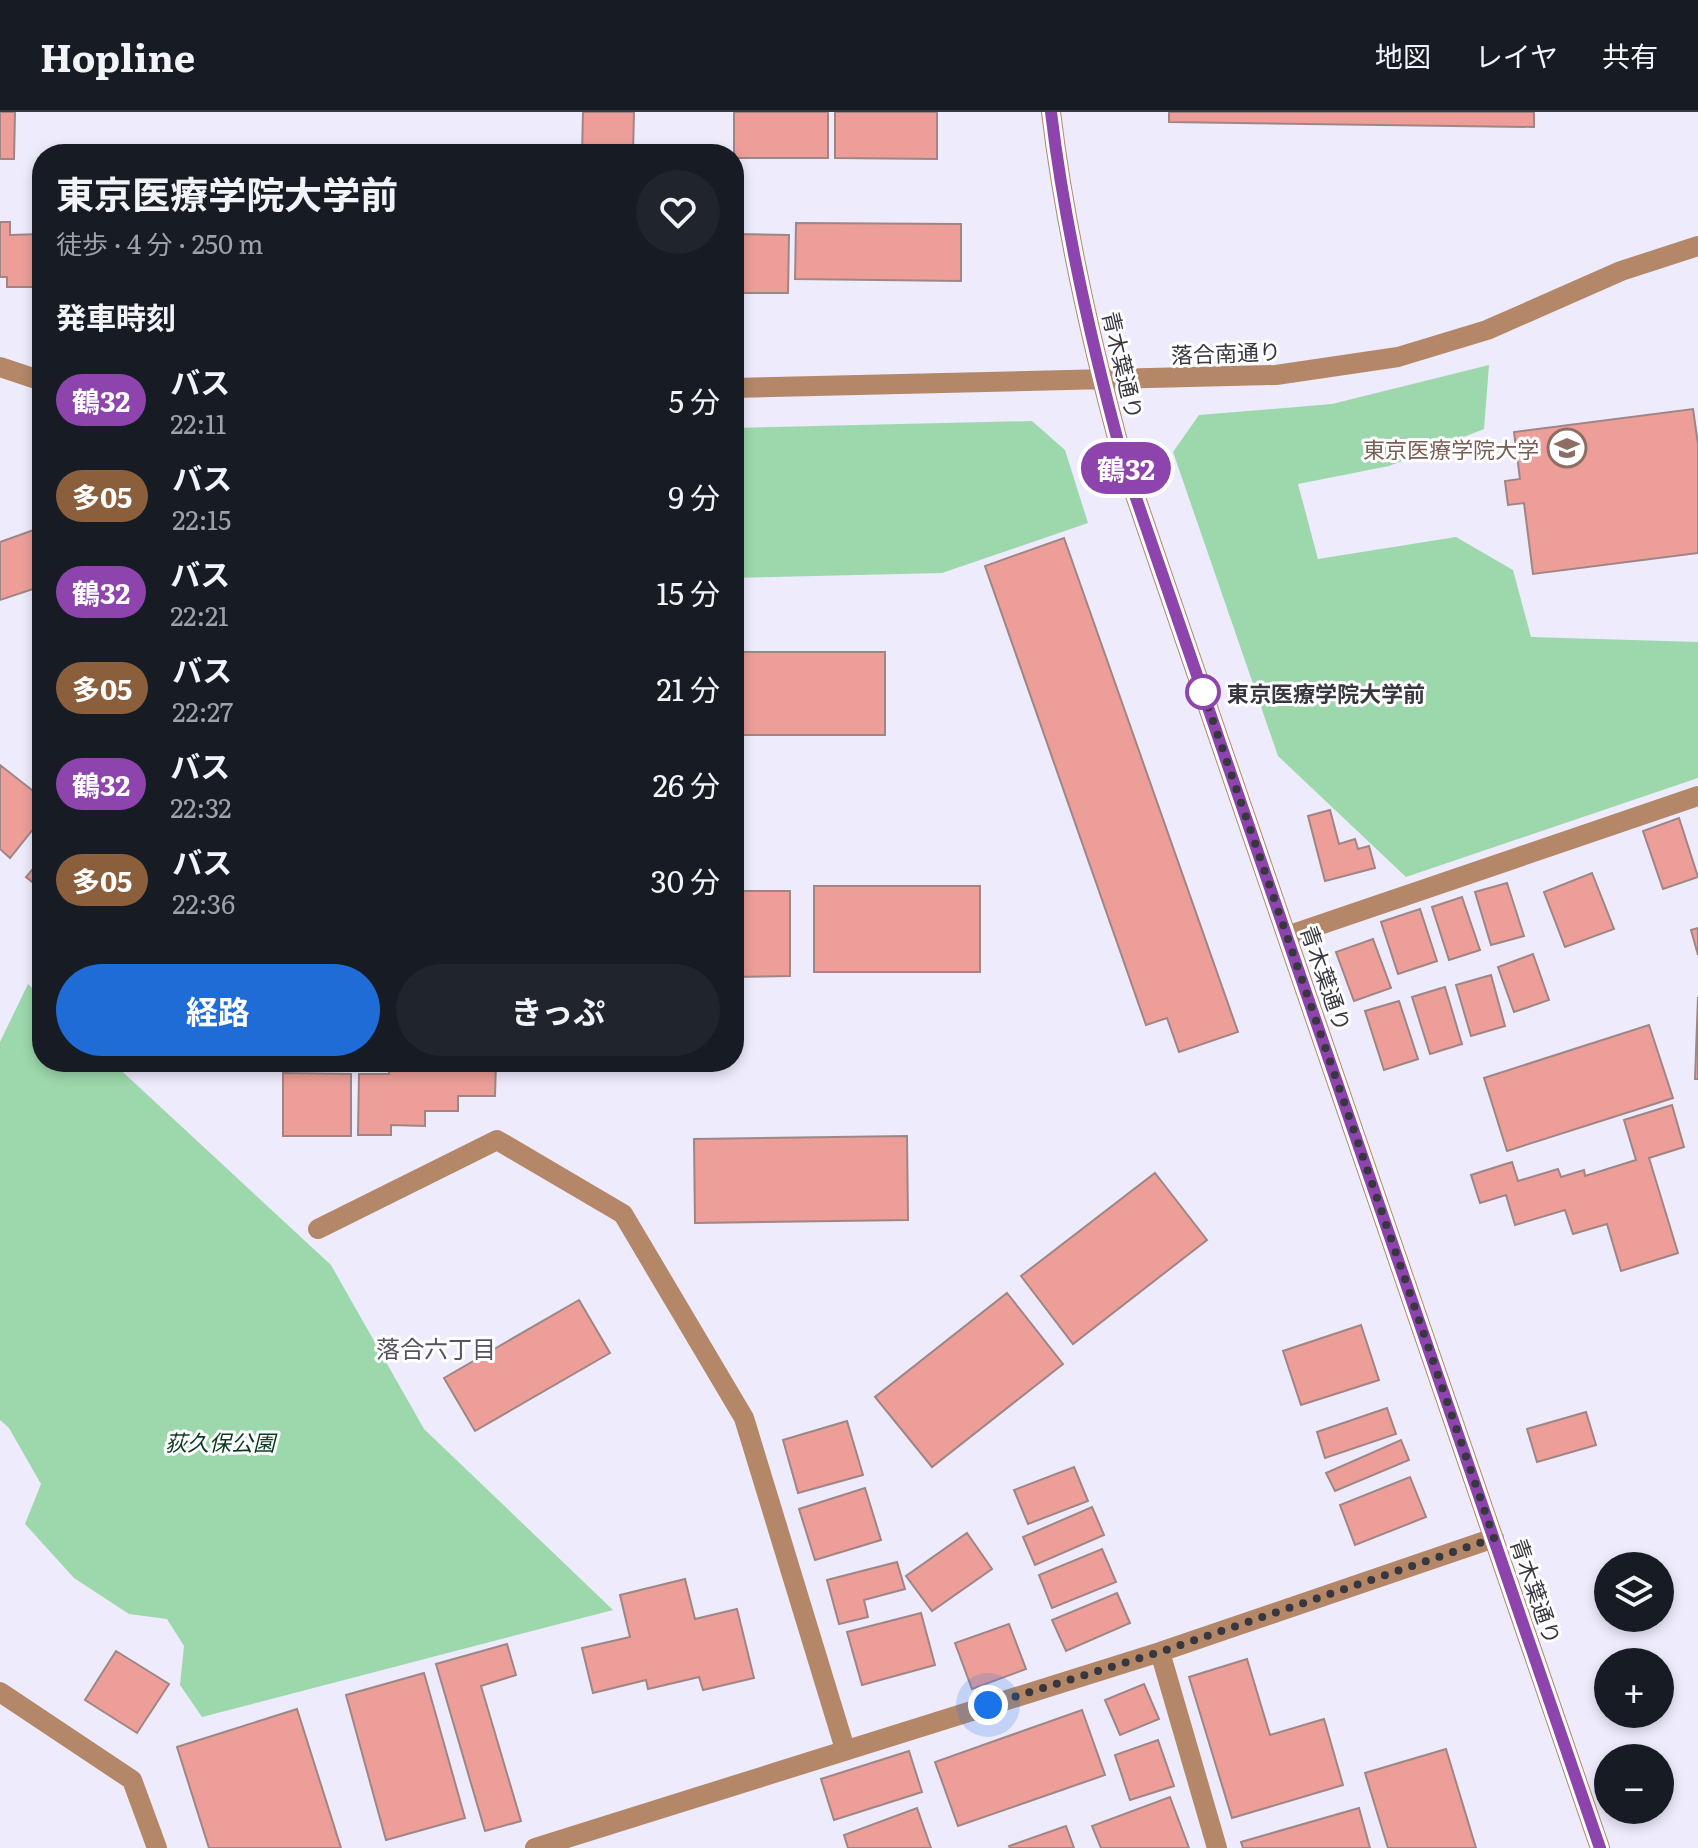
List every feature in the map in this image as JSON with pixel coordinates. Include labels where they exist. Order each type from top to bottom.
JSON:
[{"type":"street","name":"青木葉通り","points":[[1051,112],[1058,168],[1101,380],[1123,460],[1600,1848]]},
{"type":"street","name":"落合南通り","points":[[744,388],[1276,375],[1398,357],[1487,330],[1621,271],[1698,246]]},
{"type":"street","points":[[0,367],[32,378]]},
{"type":"street","points":[[1287,936],[1698,796]]},
{"type":"street","points":[[318,1229],[497,1140],[623,1214],[744,1418],[845,1749]]},
{"type":"street","points":[[535,1848],[1160,1652],[1494,1538]]},
{"type":"street","points":[[1160,1652],[1217,1848]]},
{"type":"street","points":[[0,1692],[132,1780],[157,1848]]},
{"type":"green space","points":[[1489,365],[1484,429],[1389,466],[1298,484],[1318,559],[1456,537],[1513,570],[1531,637],[1698,642],[1698,778],[1406,877],[1278,756],[1173,452],[1199,415],[1332,404]]},
{"type":"green space","points":[[1032,421],[1065,450],[1088,523],[942,573],[744,578],[744,428]]},
{"type":"green space","name":"荻久保公園","points":[[28,984],[32,988],[32,1072],[123,1072],[331,1265],[424,1429],[613,1610],[202,1717],[180,1685],[184,1646],[167,1619],[129,1614],[74,1578],[25,1524],[41,1484],[9,1428],[0,1420],[0,1042]]},
{"type":"building","points":[[0,112],[15,112],[14,159],[0,159]]},
{"type":"building","points":[[583,112],[634,112],[633,144],[582,144]]},
{"type":"building","points":[[734,112],[828,112],[828,158],[744,158],[744,144],[734,144]]},
{"type":"building","points":[[835,112],[937,112],[937,159],[835,158]]},
{"type":"building","points":[[1169,112],[1534,112],[1534,127],[1169,122]]},
{"type":"building","points":[[0,222],[10,222],[10,235],[32,234],[32,287],[7,287],[7,277],[0,277]]},
{"type":"building","points":[[796,223],[961,224],[961,281],[795,279]]},
{"type":"building","points":[[744,234],[789,235],[788,293],[744,293]]},
{"type":"building","points":[[1693,409],[1698,444],[1698,553],[1533,574],[1524,503],[1508,505],[1505,481],[1520,479],[1514,432]]},
{"type":"building","points":[[32,531],[32,589],[0,600],[0,542]]},
{"type":"building","points":[[1064,538],[1238,1032],[1179,1052],[1167,1018],[1146,1025],[985,566]]},
{"type":"building","points":[[744,652],[885,652],[885,735],[744,735]]},
{"type":"building","points":[[0,765],[32,790],[32,830],[10,858],[0,849]]},
{"type":"building","points":[[1330,810],[1339,844],[1355,839],[1358,849],[1369,846],[1375,868],[1325,881],[1308,816]]},
{"type":"building","points":[[1679,818],[1698,877],[1663,889],[1643,831]]},
{"type":"building","points":[[1592,873],[1614,929],[1565,947],[1544,892]]},
{"type":"building","points":[[1507,883],[1524,936],[1491,945],[1475,892]]},
{"type":"building","points":[[814,886],[980,886],[980,972],[814,972]]},
{"type":"building","points":[[744,891],[790,891],[790,976],[744,977]]},
{"type":"building","points":[[1462,897],[1480,950],[1449,960],[1432,907]]},
{"type":"building","points":[[1420,909],[1437,961],[1398,974],[1381,922]]},
{"type":"building","points":[[1698,928],[1698,955],[1691,930]]},
{"type":"building","points":[[1373,939],[1391,988],[1354,1001],[1336,952]]},
{"type":"building","points":[[1533,954],[1549,1000],[1514,1012],[1498,967]]},
{"type":"building","points":[[1491,975],[1505,1026],[1471,1036],[1456,985]]},
{"type":"building","points":[[1445,987],[1462,1044],[1430,1054],[1412,997]]},
{"type":"building","points":[[1698,997],[1698,1079],[1695,1079]]},
{"type":"building","points":[[1399,1001],[1418,1059],[1384,1070],[1365,1011]]},
{"type":"building","points":[[1649,1025],[1673,1098],[1507,1151],[1484,1078]]},
{"type":"building","points":[[496,1072],[495,1096],[458,1096],[458,1111],[425,1111],[425,1126],[391,1125],[391,1135],[358,1135],[359,1074]]},
{"type":"building","points":[[283,1073],[351,1074],[351,1136],[283,1136]]},
{"type":"building","points":[[1672,1105],[1684,1147],[1649,1158],[1678,1253],[1621,1271],[1607,1224],[1573,1234],[1565,1210],[1515,1225],[1506,1195],[1480,1203],[1471,1175],[1512,1162],[1518,1181],[1558,1169],[1561,1177],[1584,1170],[1585,1176],[1636,1160],[1624,1120]]},
{"type":"building","points":[[907,1136],[908,1220],[695,1223],[694,1139]]},
{"type":"building","points":[[1155,1173],[1207,1240],[1073,1344],[1021,1276]]},
{"type":"building","points":[[1007,1293],[1063,1364],[932,1467],[875,1397]]},
{"type":"building","points":[[579,1300],[610,1353],[475,1431],[444,1378]]},
{"type":"building","points":[[1361,1325],[1379,1380],[1301,1405],[1283,1351]]},
{"type":"building","points":[[1387,1408],[1396,1434],[1325,1458],[1317,1432]]},
{"type":"building","points":[[1586,1412],[1596,1445],[1537,1462],[1527,1429]]},
{"type":"building","points":[[847,1421],[863,1475],[798,1493],[783,1440]]},
{"type":"building","points":[[1401,1440],[1409,1460],[1335,1491],[1326,1473]]},
{"type":"building","points":[[1074,1467],[1088,1501],[1028,1524],[1014,1490]]},
{"type":"building","points":[[1410,1477],[1426,1517],[1355,1545],[1340,1505]]},
{"type":"building","points":[[865,1488],[881,1540],[815,1560],[799,1509]]},
{"type":"building","points":[[1092,1507],[1104,1535],[1035,1565],[1023,1537]]},
{"type":"building","points":[[967,1533],[992,1569],[932,1611],[906,1576]]},
{"type":"building","points":[[1102,1549],[1116,1582],[1052,1608],[1039,1575]]},
{"type":"building","points":[[897,1562],[905,1589],[864,1600],[868,1617],[839,1624],[827,1580]]},
{"type":"building","points":[[685,1579],[695,1619],[737,1609],[754,1678],[703,1690],[699,1677],[648,1689],[646,1680],[593,1693],[582,1648],[630,1637],[620,1595]]},
{"type":"building","points":[[1117,1593],[1130,1623],[1066,1651],[1052,1620]]},
{"type":"building","points":[[921,1613],[935,1665],[862,1685],[847,1632]]},
{"type":"building","points":[[1009,1624],[1026,1669],[972,1689],[955,1643]]},
{"type":"building","points":[[507,1644],[516,1675],[481,1686],[521,1821],[485,1831],[436,1664]]},
{"type":"building","points":[[116,1651],[169,1684],[137,1733],[85,1700]]},
{"type":"building","points":[[1247,1659],[1270,1735],[1324,1719],[1343,1785],[1232,1818],[1189,1677]]},
{"type":"building","points":[[424,1673],[465,1818],[386,1840],[346,1695]]},
{"type":"building","points":[[1144,1684],[1159,1719],[1120,1735],[1105,1700]]},
{"type":"building","points":[[297,1709],[341,1848],[209,1848],[177,1747]]},
{"type":"building","points":[[1082,1710],[1105,1775],[958,1826],[935,1762]]},
{"type":"building","points":[[1158,1740],[1174,1786],[1130,1800],[1115,1755]]},
{"type":"building","points":[[1446,1749],[1476,1848],[1388,1848],[1365,1773]]},
{"type":"building","points":[[909,1751],[922,1792],[834,1820],[821,1779]]},
{"type":"building","points":[[1170,1797],[1189,1848],[1101,1848],[1092,1826]]},
{"type":"building","points":[[917,1808],[931,1848],[848,1848],[844,1835]]},
{"type":"building","points":[[1359,1808],[1370,1848],[1243,1848],[1241,1842]]},
{"type":"building","points":[[1066,1826],[1074,1848],[1009,1846]]},
{"type":"bus line","name":"鶴32","points":[[1051,112],[1058,168],[1101,380],[1123,460],[1600,1848]]},
{"type":"place","name":"東京医療学院大学","points":[[1567,448]]},
{"type":"place","name":"東京医療学院大学前","points":[[1203,692]]},
{"type":"district","name":"落合六丁目","points":[[436,1347]]},
{"type":"route","points":[[988,1705],[1160,1652],[1494,1538],[1203,692]]}]
